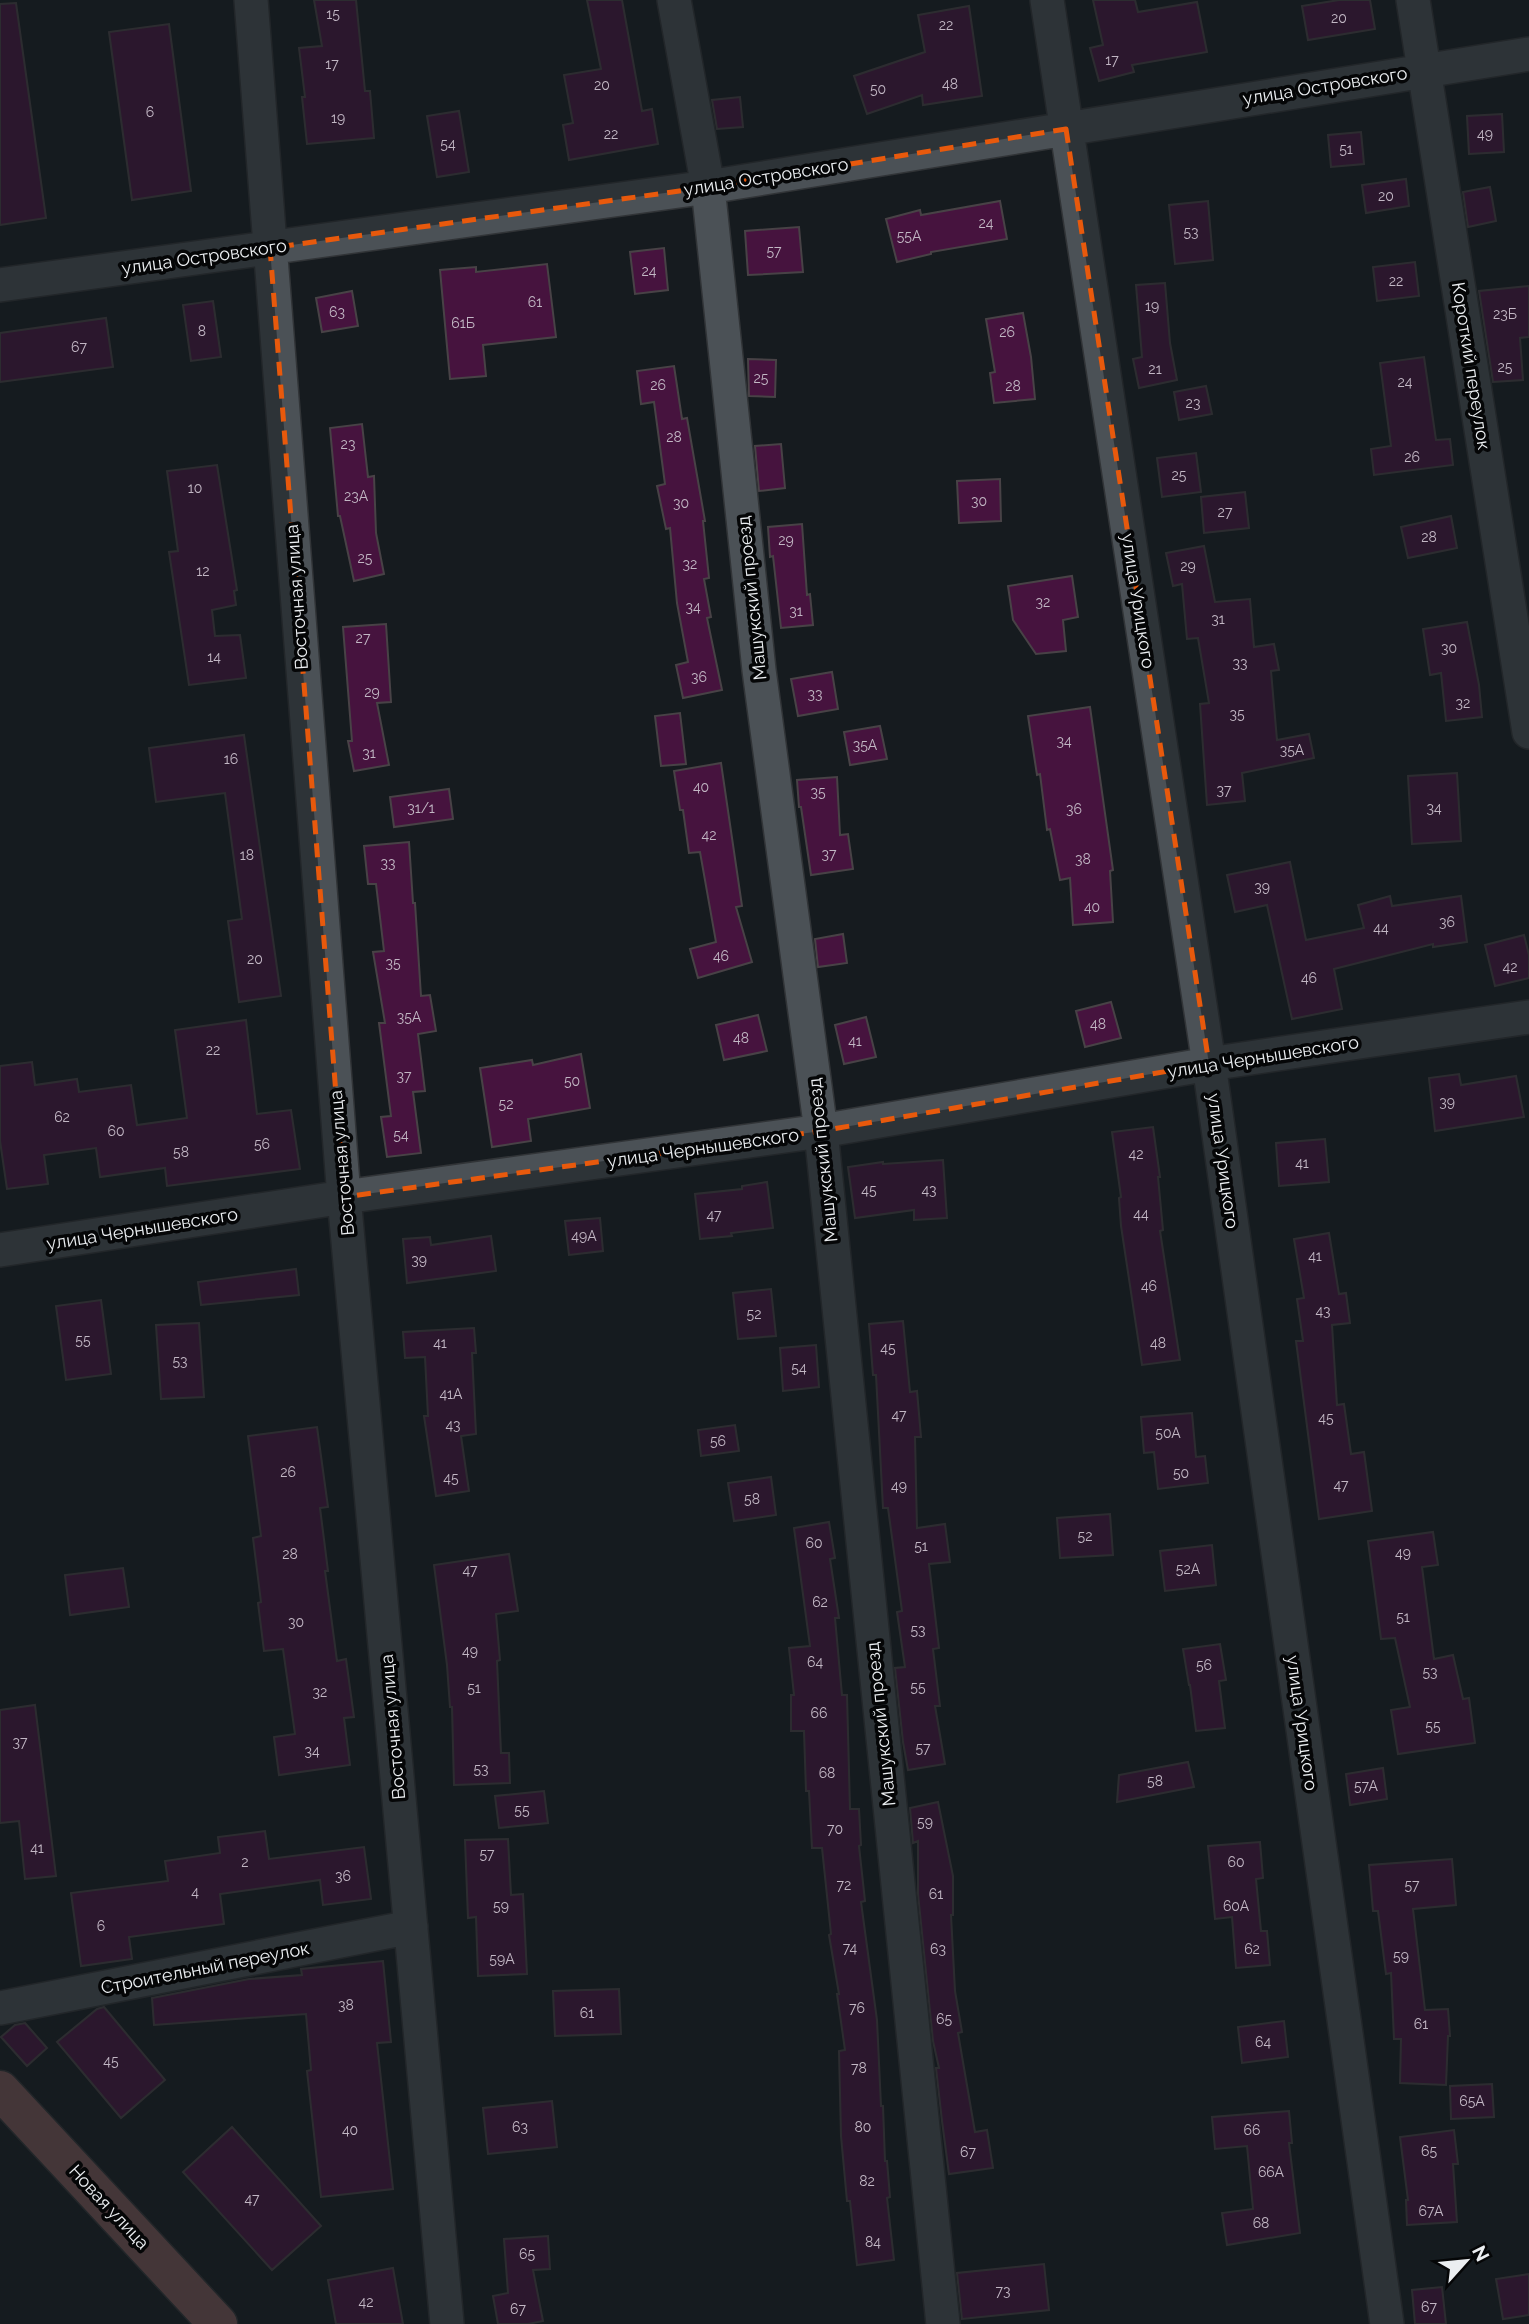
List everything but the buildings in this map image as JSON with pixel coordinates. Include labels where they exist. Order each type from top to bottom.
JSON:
[{"type":"street","name":"Восточная улица","points":[[251,0],[344,1197],[447,2324]]},
{"type":"street","name":"Машукский проезд","points":[[674,0],[708,187],[759,670],[821,1131],[943,2324]]},
{"type":"street","name":"улица Урицкого","points":[[1047,0],[1209,1064],[1387,2324]]},
{"type":"street","name":"Короткий переулок","points":[[1413,0],[1529,732]]},
{"type":"street","name":"улица Островского","points":[[0,285],[708,187],[1529,54]]},
{"type":"street","name":"улица Чернышевского","points":[[0,1250],[344,1197],[821,1131],[1209,1064],[1529,1017]]},
{"type":"street","name":"Строительный переулок","points":[[0,2008],[411,1927]]},
{"type":"street","name":"Новая улица","points":[[0,2090],[218,2324]]},
{"type":"highlighted area","points":[[1066,129],[1209,1064],[821,1131],[344,1197],[270,248],[708,187]]}]
